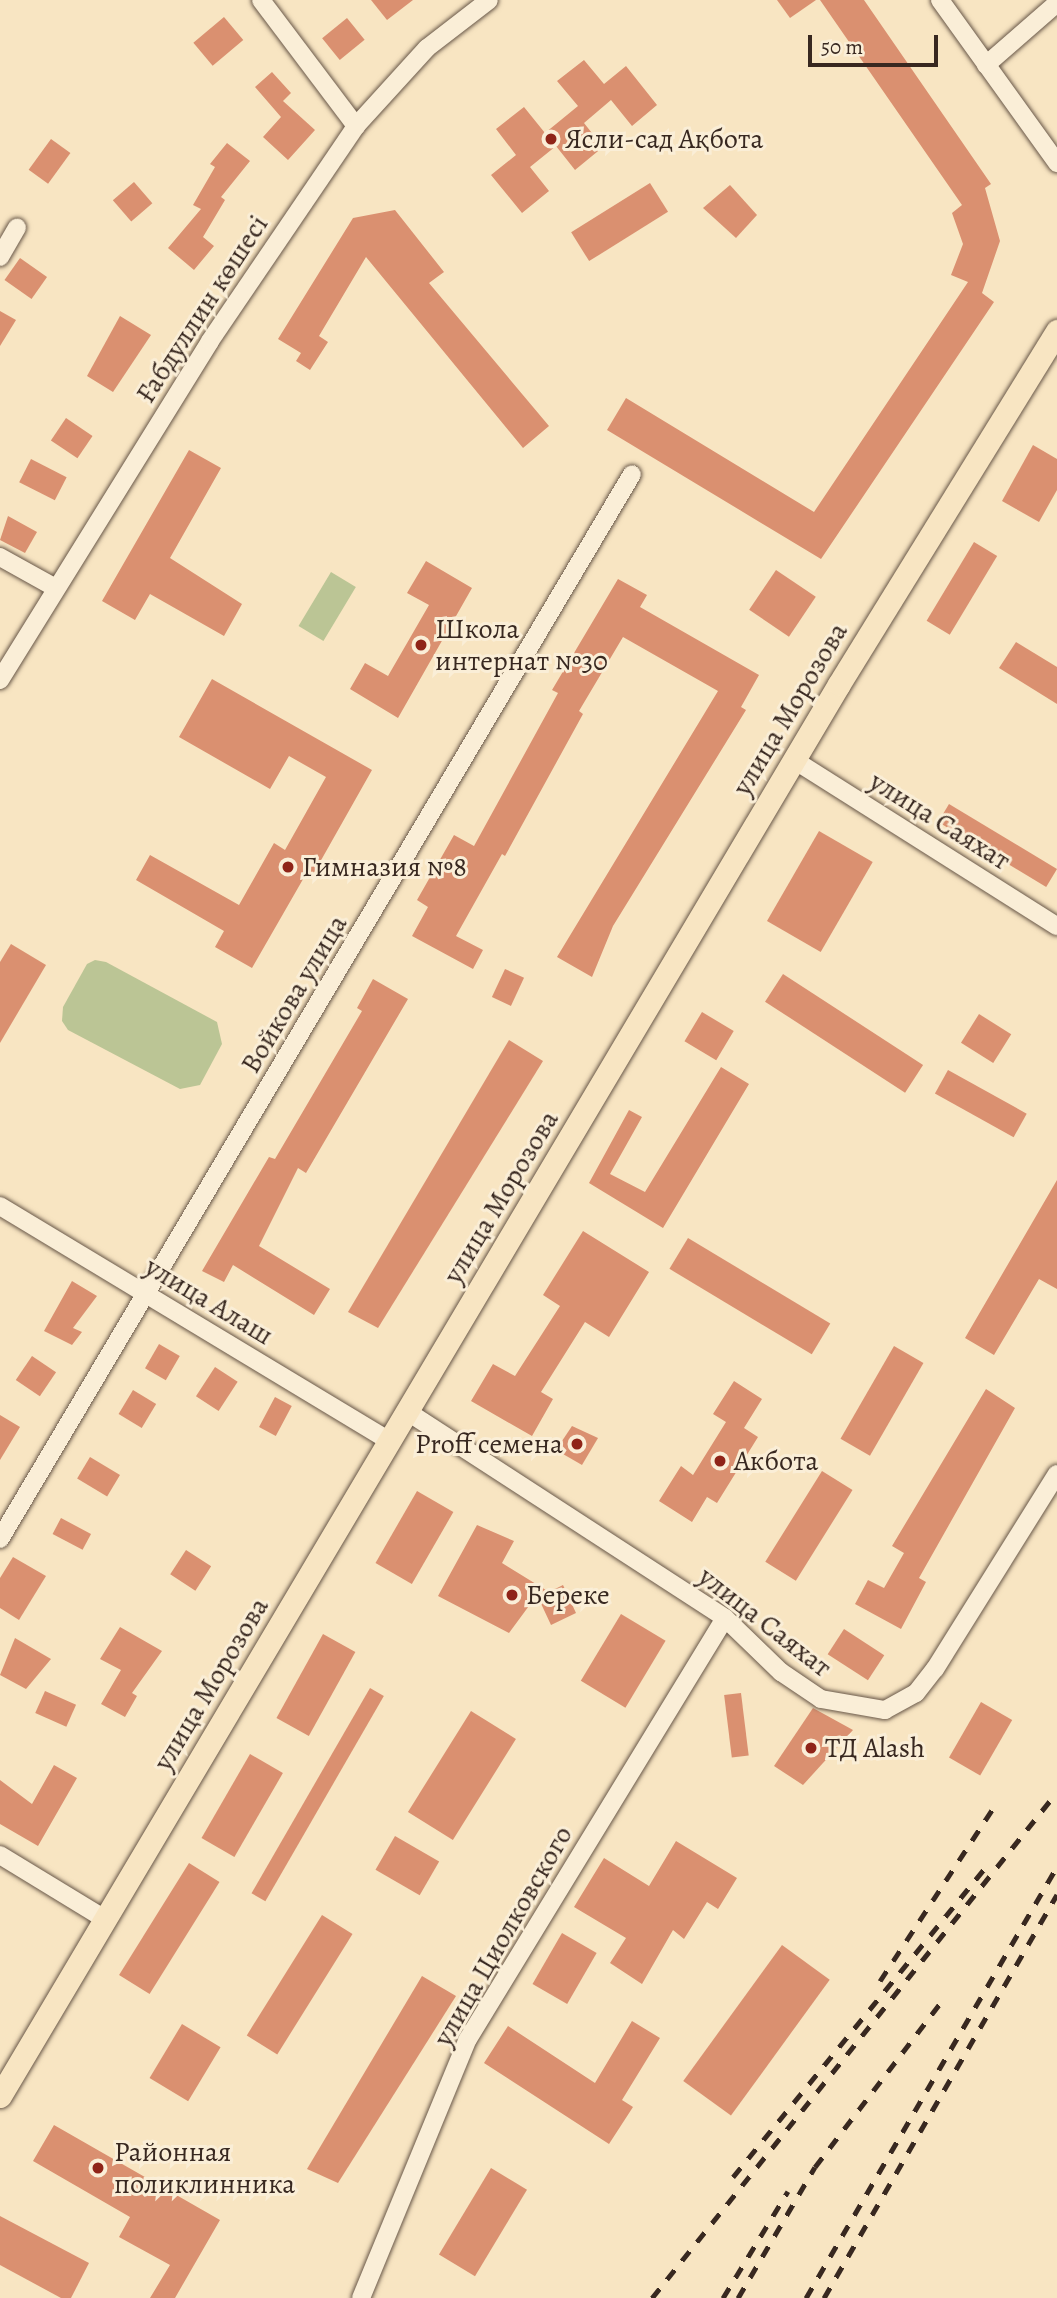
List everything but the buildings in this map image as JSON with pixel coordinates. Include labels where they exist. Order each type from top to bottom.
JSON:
[{"type":"main road","name":"улица Морозова","points":[[0,2096],[794,760],[1057,331]]},
{"type":"street","points":[[261,0],[356,126]]},
{"type":"street","name":"Ғабдуллин көшесі","points":[[0,680],[210,341],[356,126],[427,48],[489,0]]},
{"type":"street","points":[[940,0],[1057,163]]},
{"type":"street","points":[[986,65],[1057,3]]},
{"type":"street","points":[[0,257],[17,227]]},
{"type":"street","name":"Войкова улица","points":[[0,1539],[632,474]]},
{"type":"street","points":[[0,557],[56,588]]},
{"type":"street","name":"улица Саяхат","points":[[794,760],[1057,926]]},
{"type":"street","name":"улица Алаш","points":[[0,1206],[391,1442]]},
{"type":"street","name":"улица Саяхат","points":[[408,1412],[725,1618],[781,1672],[821,1699],[885,1710],[916,1693],[935,1668],[1057,1474]]},
{"type":"street","name":"улица Циолковского","points":[[361,2298],[468,2039],[725,1618]]},
{"type":"street","points":[[0,1855],[105,1919]]},
{"type":"green space","points":[[331,572],[356,587],[323,641],[299,626]]},
{"type":"green space","points":[[95,960],[106,962],[217,1022],[222,1044],[200,1085],[180,1089],[68,1030],[62,1021],[63,1007],[87,964]]},
{"type":"railway","points":[[652,2298],[1057,1792]]},
{"type":"railway","points":[[880,1981],[993,1808]]},
{"type":"railway","points":[[733,2177],[989,1863]]},
{"type":"railway","points":[[806,2298],[1057,1866]]},
{"type":"railway","points":[[824,2298],[1057,1895]]},
{"type":"railway","points":[[738,2298],[815,2167],[944,1998]]},
{"type":"railway","points":[[723,2298],[788,2191]]},
{"type":"place","name":"Ясли-сад Ақбота","points":[[551,139]]},
{"type":"place","name":"Школа интернат №30","points":[[421,645]]},
{"type":"place","name":"Гимназия №8","points":[[288,867]]},
{"type":"place","name":"Proff семена","points":[[577,1444]]},
{"type":"place","name":"Акбота","points":[[720,1461]]},
{"type":"place","name":"Береке","points":[[512,1595]]},
{"type":"place","name":"ТД Alash","points":[[811,1748]]},
{"type":"place","name":"Районная поликлинника","points":[[98,2168]]}]
